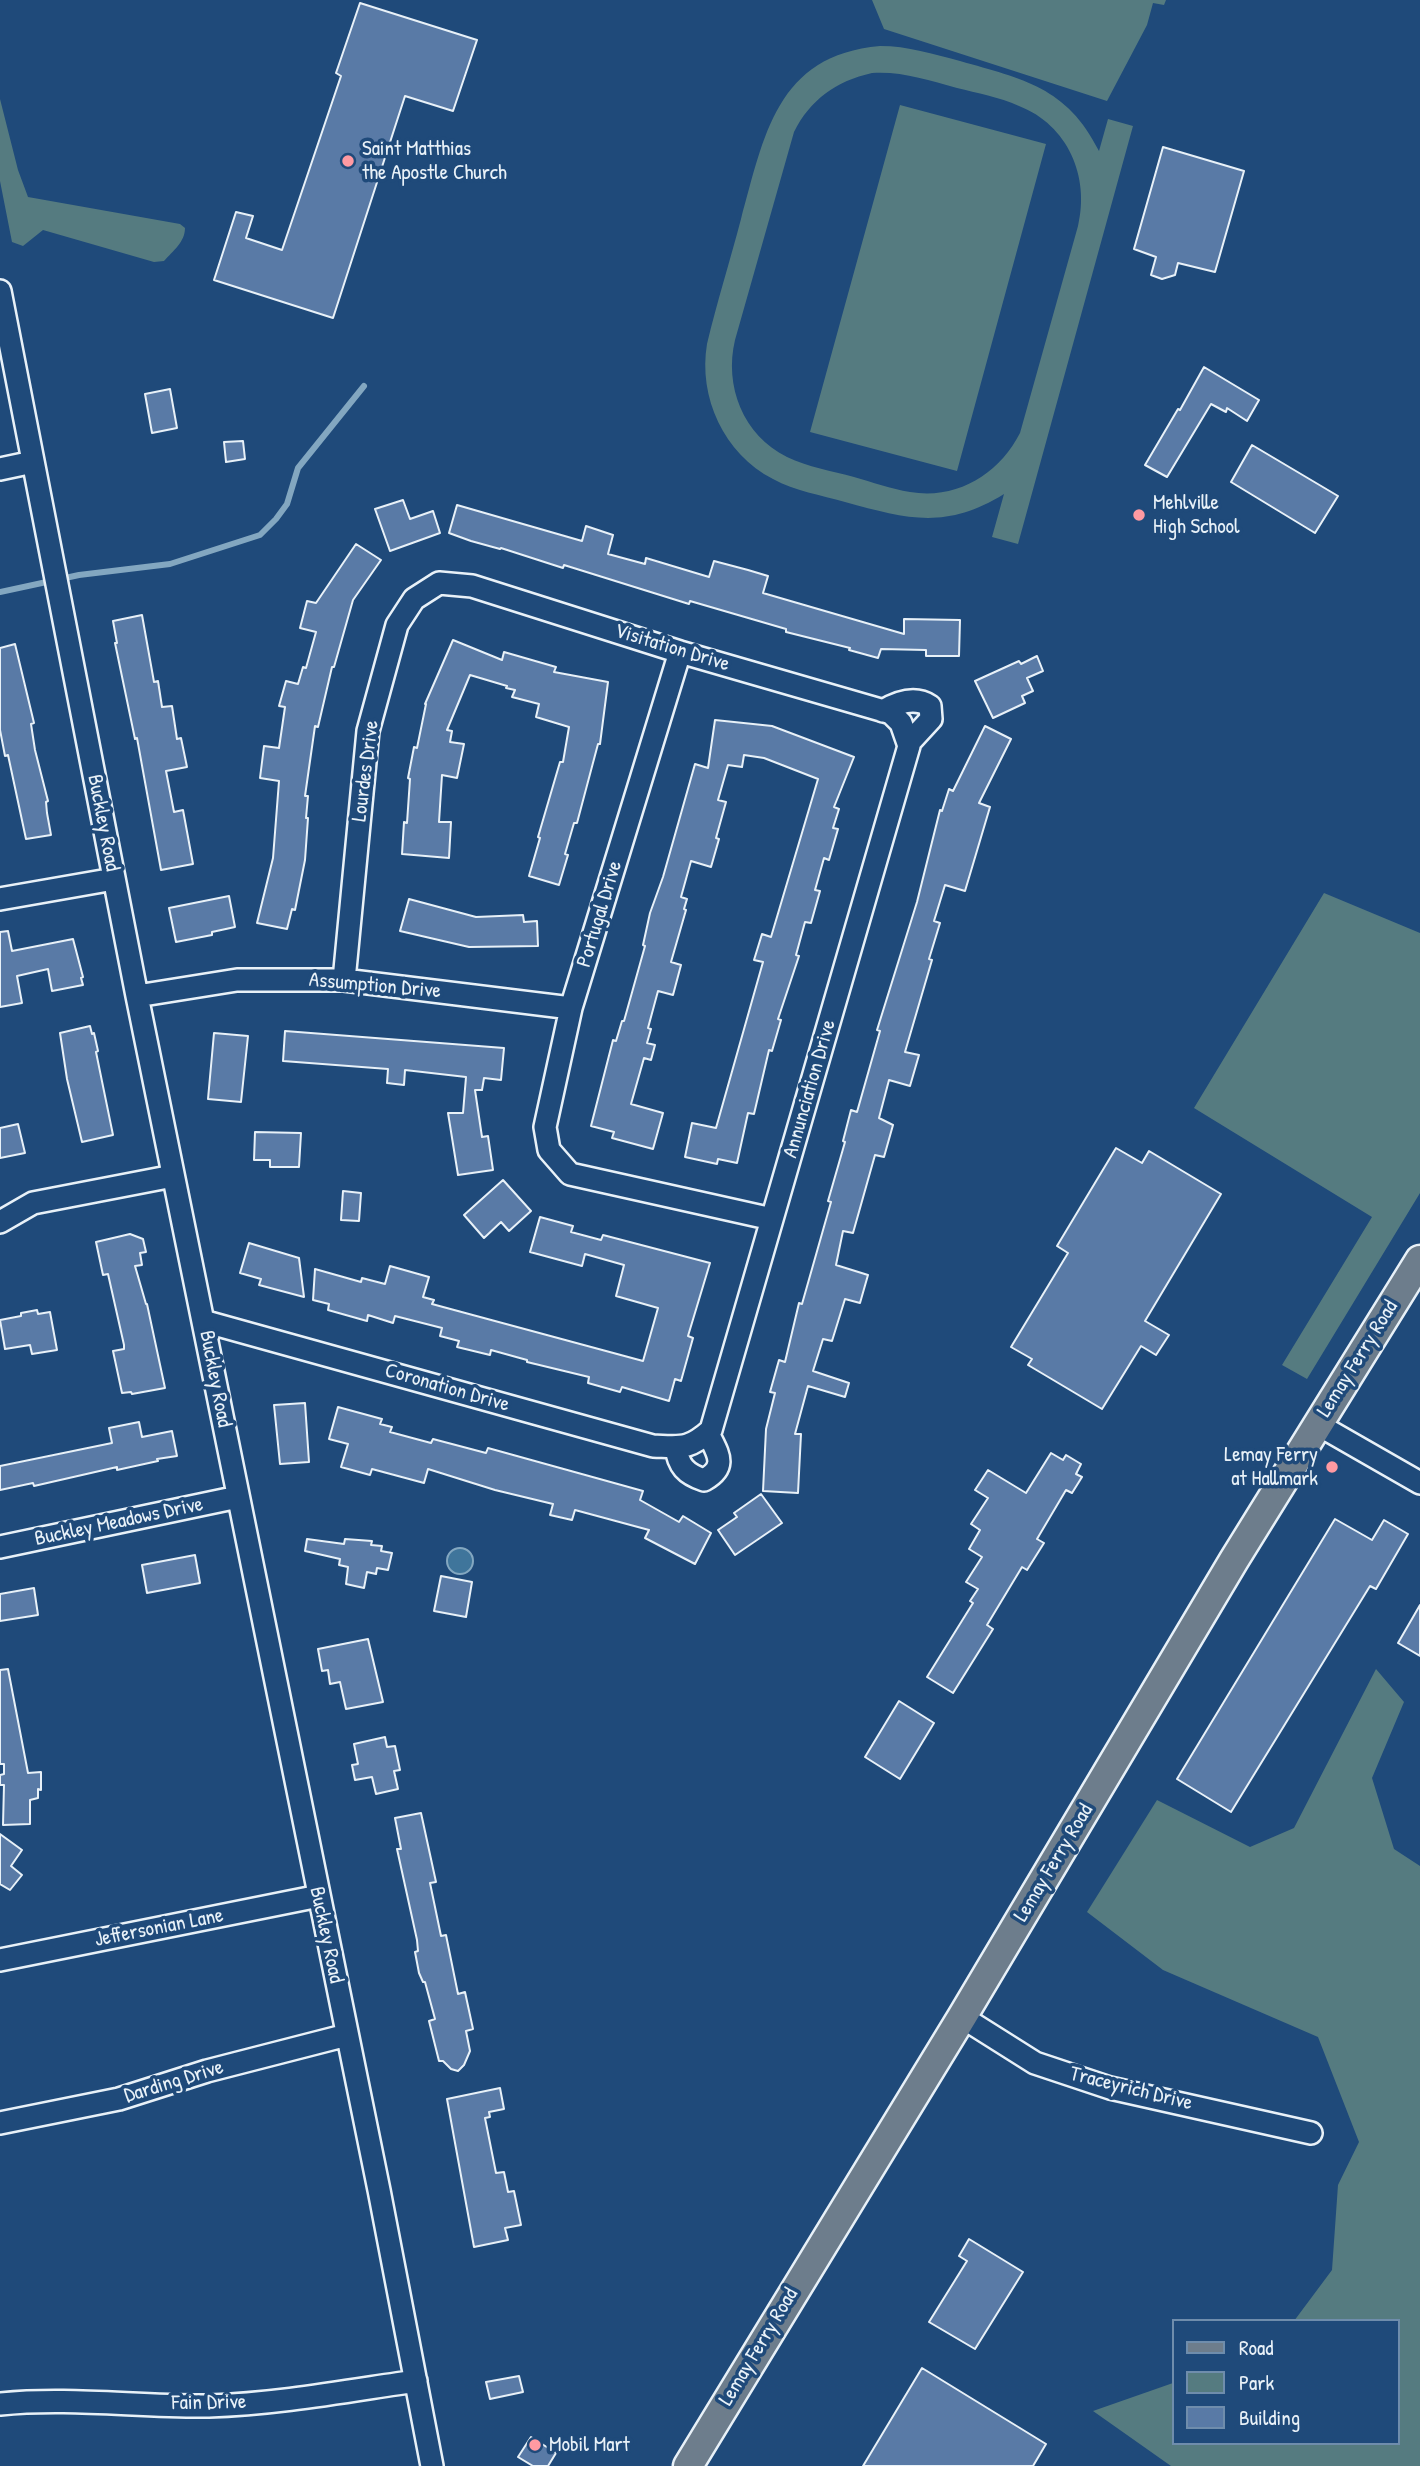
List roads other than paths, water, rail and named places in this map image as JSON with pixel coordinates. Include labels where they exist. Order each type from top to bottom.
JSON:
[{"type":"main road","name":"Lemay Ferry Road","points":[[688,2466],[962,2017],[1317,1424],[1420,1260]]},
{"type":"street","name":"Buckley Road","points":[[0,292],[137,996],[432,2466]]},
{"type":"street","points":[[0,469],[33,462]]},
{"type":"street","name":"Visitation Drive","points":[[439,583],[472,586],[680,652],[891,713],[901,723],[908,744]]},
{"type":"street","name":"Lourdes Drive","points":[[344,979],[368,731],[397,625],[414,598],[439,583]]},
{"type":"street","name":"Portugal Drive","points":[[680,652],[571,1008],[545,1127],[549,1150],[570,1174],[772,1219]]},
{"type":"street","name":"Annunciation Drive","points":[[692,1442],[711,1430],[908,744],[932,719],[930,706],[922,701],[913,700],[883,711]]},
{"type":"street","points":[[0,899],[114,879]]},
{"type":"street","name":"Assumption Drive","points":[[137,996],[237,980],[344,979],[571,1008]]},
{"type":"street","points":[[0,1222],[33,1203],[173,1176]]},
{"type":"street","name":"Coronation Drive","points":[[203,1321],[653,1446],[692,1442]]},
{"type":"street","points":[[1317,1424],[1420,1483]]},
{"type":"street","name":"Buckley Meadows Drive","points":[[0,1547],[238,1497]]},
{"type":"street","name":"Jeffersonian Lane","points":[[0,1960],[318,1896]]},
{"type":"street","name":"Traceyrich Drive","points":[[962,2017],[1035,2063],[1085,2080],[1311,2133]]},
{"type":"street","name":"Darding Drive","points":[[0,2123],[119,2099],[206,2071],[347,2035]]},
{"type":"street","name":"Fain Drive","points":[[0,2404],[97,2402],[221,2405],[275,2402],[416,2381]]},
{"type":"water","points":[[460,1548],[469,1552],[473,1561],[469,1570],[460,1574],[451,1570],[447,1561],[451,1552]]},
{"type":"waterway","points":[[0,592],[79,575],[170,564],[260,535],[287,504],[298,468],[364,386]]},
{"type":"place","name":"Saint Matthias the Apostle Church","points":[[348,161]]},
{"type":"place","name":"Mehlville High School","points":[[1139,515]]},
{"type":"place","name":"Lemay Ferry at Hallmark","points":[[1332,1467]]},
{"type":"place","name":"Mobil Mart","points":[[535,2445]]}]
